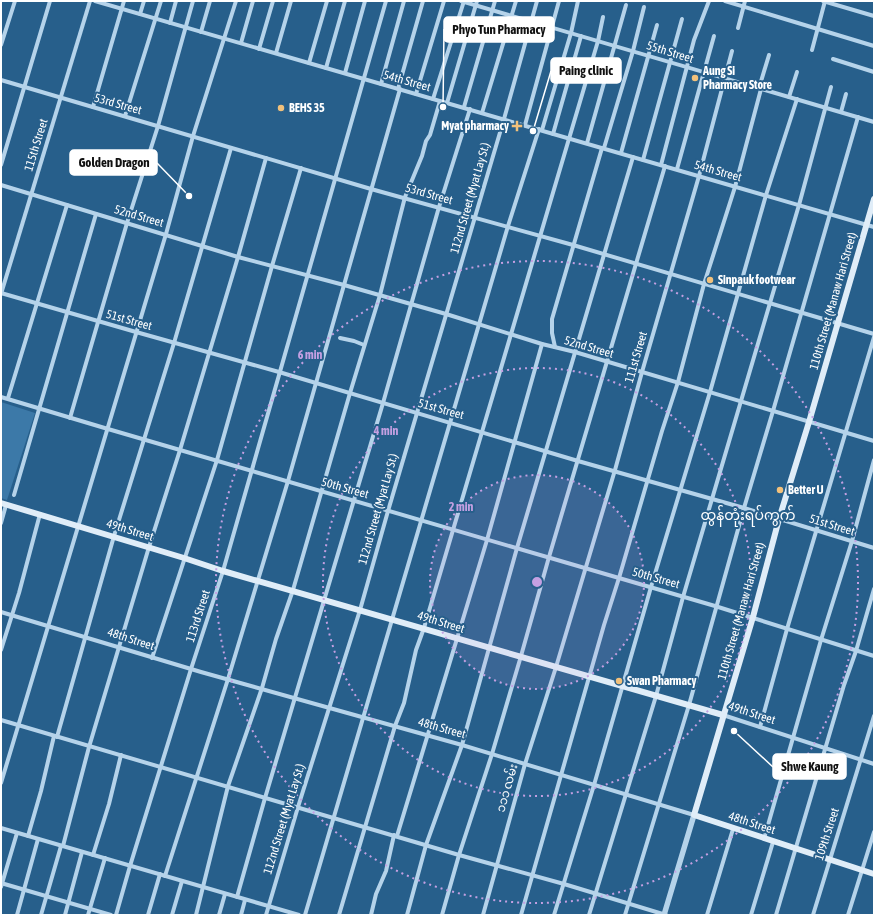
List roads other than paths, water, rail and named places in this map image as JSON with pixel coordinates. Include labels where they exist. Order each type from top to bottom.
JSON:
[{"type":"main road","name":"110th Street (Manaw Hari Street)","points":[[694,815],[753,617],[779,519],[874,199]]},
{"type":"main road","name":"49th Street","points":[[4,504],[114,536],[223,571],[325,599],[723,715]]},
{"type":"main road","name":"48th Street","points":[[694,815],[874,874]]},
{"type":"street","points":[[1,45],[15,1]]},
{"type":"street","points":[[1,165],[50,1]]},
{"type":"street","name":"115th Street","points":[[1,293],[90,1]]},
{"type":"street","name":"54th Street","points":[[96,1],[105,2],[155,19],[440,100],[874,227]]},
{"type":"street","points":[[93,107],[124,1]]},
{"type":"street","points":[[140,14],[144,1]]},
{"type":"street","points":[[125,116],[161,1]]},
{"type":"street","points":[[170,23],[176,1]]},
{"type":"street","points":[[70,418],[158,126],[193,1]]},
{"type":"street","points":[[201,32],[210,1]]},
{"type":"street","points":[[1,783],[166,234],[193,136],[236,1]]},
{"type":"street","points":[[241,44],[253,1]]},
{"type":"street","points":[[259,49],[273,1]]},
{"type":"street","points":[[276,54],[291,1]]},
{"type":"street","points":[[309,63],[327,1]]},
{"type":"street","points":[[326,68],[345,1]]},
{"type":"street","points":[[345,74],[365,1]]},
{"type":"street","name":"113rd Street","points":[[116,915],[191,669],[223,571],[386,1]]},
{"type":"street","points":[[381,84],[404,1]]},
{"type":"street","points":[[165,876],[228,679],[288,481],[315,382],[400,89],[398,89],[423,1]]},
{"type":"street","points":[[416,94],[444,1]]},
{"type":"street","points":[[433,99],[463,1]]},
{"type":"street","name":"55th Street","points":[[463,1],[476,3],[492,10],[531,22],[874,122]]},
{"type":"street","points":[[464,107],[495,1]]},
{"type":"street","points":[[482,113],[516,1]]},
{"type":"street","name":"112nd Street (Myat Lay St.)","points":[[266,915],[360,610],[416,412],[504,119],[537,1]]},
{"type":"street","points":[[525,125],[560,1]]},
{"type":"street","points":[[305,915],[508,226],[541,130],[571,33],[578,1]]},
{"type":"street","points":[[442,915],[459,855],[492,754],[636,264],[663,166],[694,40],[702,23],[709,1]]},
{"type":"street","points":[[725,1],[874,46]]},
{"type":"street","points":[[738,28],[745,1]]},
{"type":"street","points":[[812,50],[824,1],[874,16]]},
{"type":"street","points":[[448,103],[476,3]]},
{"type":"street","points":[[587,143],[626,5]]},
{"type":"street","points":[[555,347],[552,333],[552,319],[573,245],[633,51],[644,7]]},
{"type":"street","points":[[339,915],[395,726],[404,703],[416,650],[454,530],[512,335],[598,41],[603,17]]},
{"type":"street","points":[[643,160],[682,19]]},
{"type":"street","points":[[621,153],[657,26]]},
{"type":"street","points":[[553,134],[581,36]]},
{"type":"street","points":[[677,169],[714,36]]},
{"type":"street","name":"111st Street","points":[[556,667],[615,470],[699,176],[732,51]]},
{"type":"street","points":[[521,915],[560,774],[678,382],[704,284],[736,187],[768,54]]},
{"type":"street","points":[[833,59],[874,72]]},
{"type":"street","points":[[789,97],[797,72]]},
{"type":"street","name":"53rd Street","points":[[1,80],[231,148],[573,245],[770,303],[874,336]]},
{"type":"street","points":[[589,915],[656,696],[712,499],[799,205],[831,87]]},
{"type":"street","points":[[841,112],[846,94]]},
{"type":"street","points":[[554,915],[710,392],[766,195],[796,99]]},
{"type":"street","points":[[196,915],[228,786],[262,688],[276,639],[293,590],[364,345],[380,295],[405,197],[422,156],[426,141],[430,135],[440,100]]},
{"type":"street","points":[[237,897],[265,798],[383,403],[439,207],[470,109]]},
{"type":"street","points":[[625,915],[689,705],[744,508],[858,117]]},
{"type":"street","points":[[28,836],[56,737],[87,637],[114,536],[174,343],[231,148]]},
{"type":"street","points":[[407,915],[426,845],[462,744],[517,548],[633,157]]},
{"type":"street","points":[[41,915],[119,646],[180,450],[266,158]]},
{"type":"street","points":[[152,658],[217,460],[301,168]]},
{"type":"street","name":"52nd Street","points":[[1,185],[238,257],[446,314],[542,344],[678,382],[874,441]]},
{"type":"street","points":[[8,398],[67,205]]},
{"type":"street","points":[[14,495],[96,214]]},
{"type":"street","name":"51st Street","points":[[1,293],[315,382],[546,450],[578,461],[615,470],[744,508],[874,548]]},
{"type":"street","points":[[760,727],[787,628],[874,336]]},
{"type":"street","points":[[340,338],[364,345]]},
{"type":"street","points":[[371,915],[376,894],[386,870],[395,836],[428,735],[456,638],[487,540],[542,344]]},
{"type":"street","name":"50th Street","points":[[1,397],[716,606],[874,656]]},
{"type":"street","points":[[764,839],[821,640],[852,541],[874,460]]},
{"type":"street","points":[[1,523],[4,504]]},
{"type":"street","points":[[1,650],[40,514]]},
{"type":"street","points":[[776,915],[874,589]]},
{"type":"street","name":"48th Street","points":[[1,612],[119,646],[152,658],[462,744],[694,815]]},
{"type":"street","name":"၁၁၁ လမ်း","points":[[483,915],[525,764],[556,667]]},
{"type":"street","name":"49th Street","points":[[723,715],[874,764]]},
{"type":"street","name":"109th Street","points":[[813,915],[874,716]]},
{"type":"street","points":[[1,720],[89,747],[228,786],[298,808],[365,826],[459,855],[564,884],[665,915]]},
{"type":"street","points":[[93,855],[109,804],[121,755]]},
{"type":"street","name":"110th Street (Manaw Hari Street)","points":[[665,915],[694,815]]},
{"type":"street","points":[[1,828],[296,915]]},
{"type":"street","points":[[708,915],[733,829]]},
{"type":"street","points":[[848,915],[874,832]]},
{"type":"street","points":[[17,833],[1,884],[111,915]]},
{"type":"street","points":[[17,915],[38,839]]},
{"type":"street","points":[[751,915],[773,842]]},
{"type":"street","points":[[65,915],[82,852]]},
{"type":"street","points":[[88,915],[105,858]]},
{"type":"street","points":[[148,915],[160,874]]},
{"type":"street","points":[[172,915],[182,881]]},
{"type":"street","points":[[219,915],[225,894]]},
{"type":"street","points":[[241,915],[245,900]]},
{"type":"place","name":"Aung Si Pharmacy Store","points":[[695,78]]},
{"type":"place","name":"Phyo Tun Pharmacy","points":[[443,107]]},
{"type":"place","name":"BEHS 35","points":[[281,108]]},
{"type":"place","name":"Myat pharmacy","points":[[517,126]]},
{"type":"place","name":"Paing clinic","points":[[533,131]]},
{"type":"place","name":"Golden Dragon","points":[[189,196]]},
{"type":"place","name":"Sinpauk footwear","points":[[710,280]]},
{"type":"place","name":"Better U","points":[[780,490]]},
{"type":"place","name":"Swan Pharmacy","points":[[619,681]]},
{"type":"place","name":"Shwe Kaung","points":[[734,731]]},
{"type":"district","name":"ထွန်တုံးရပ်ကွက်","points":[[748,515]]}]
